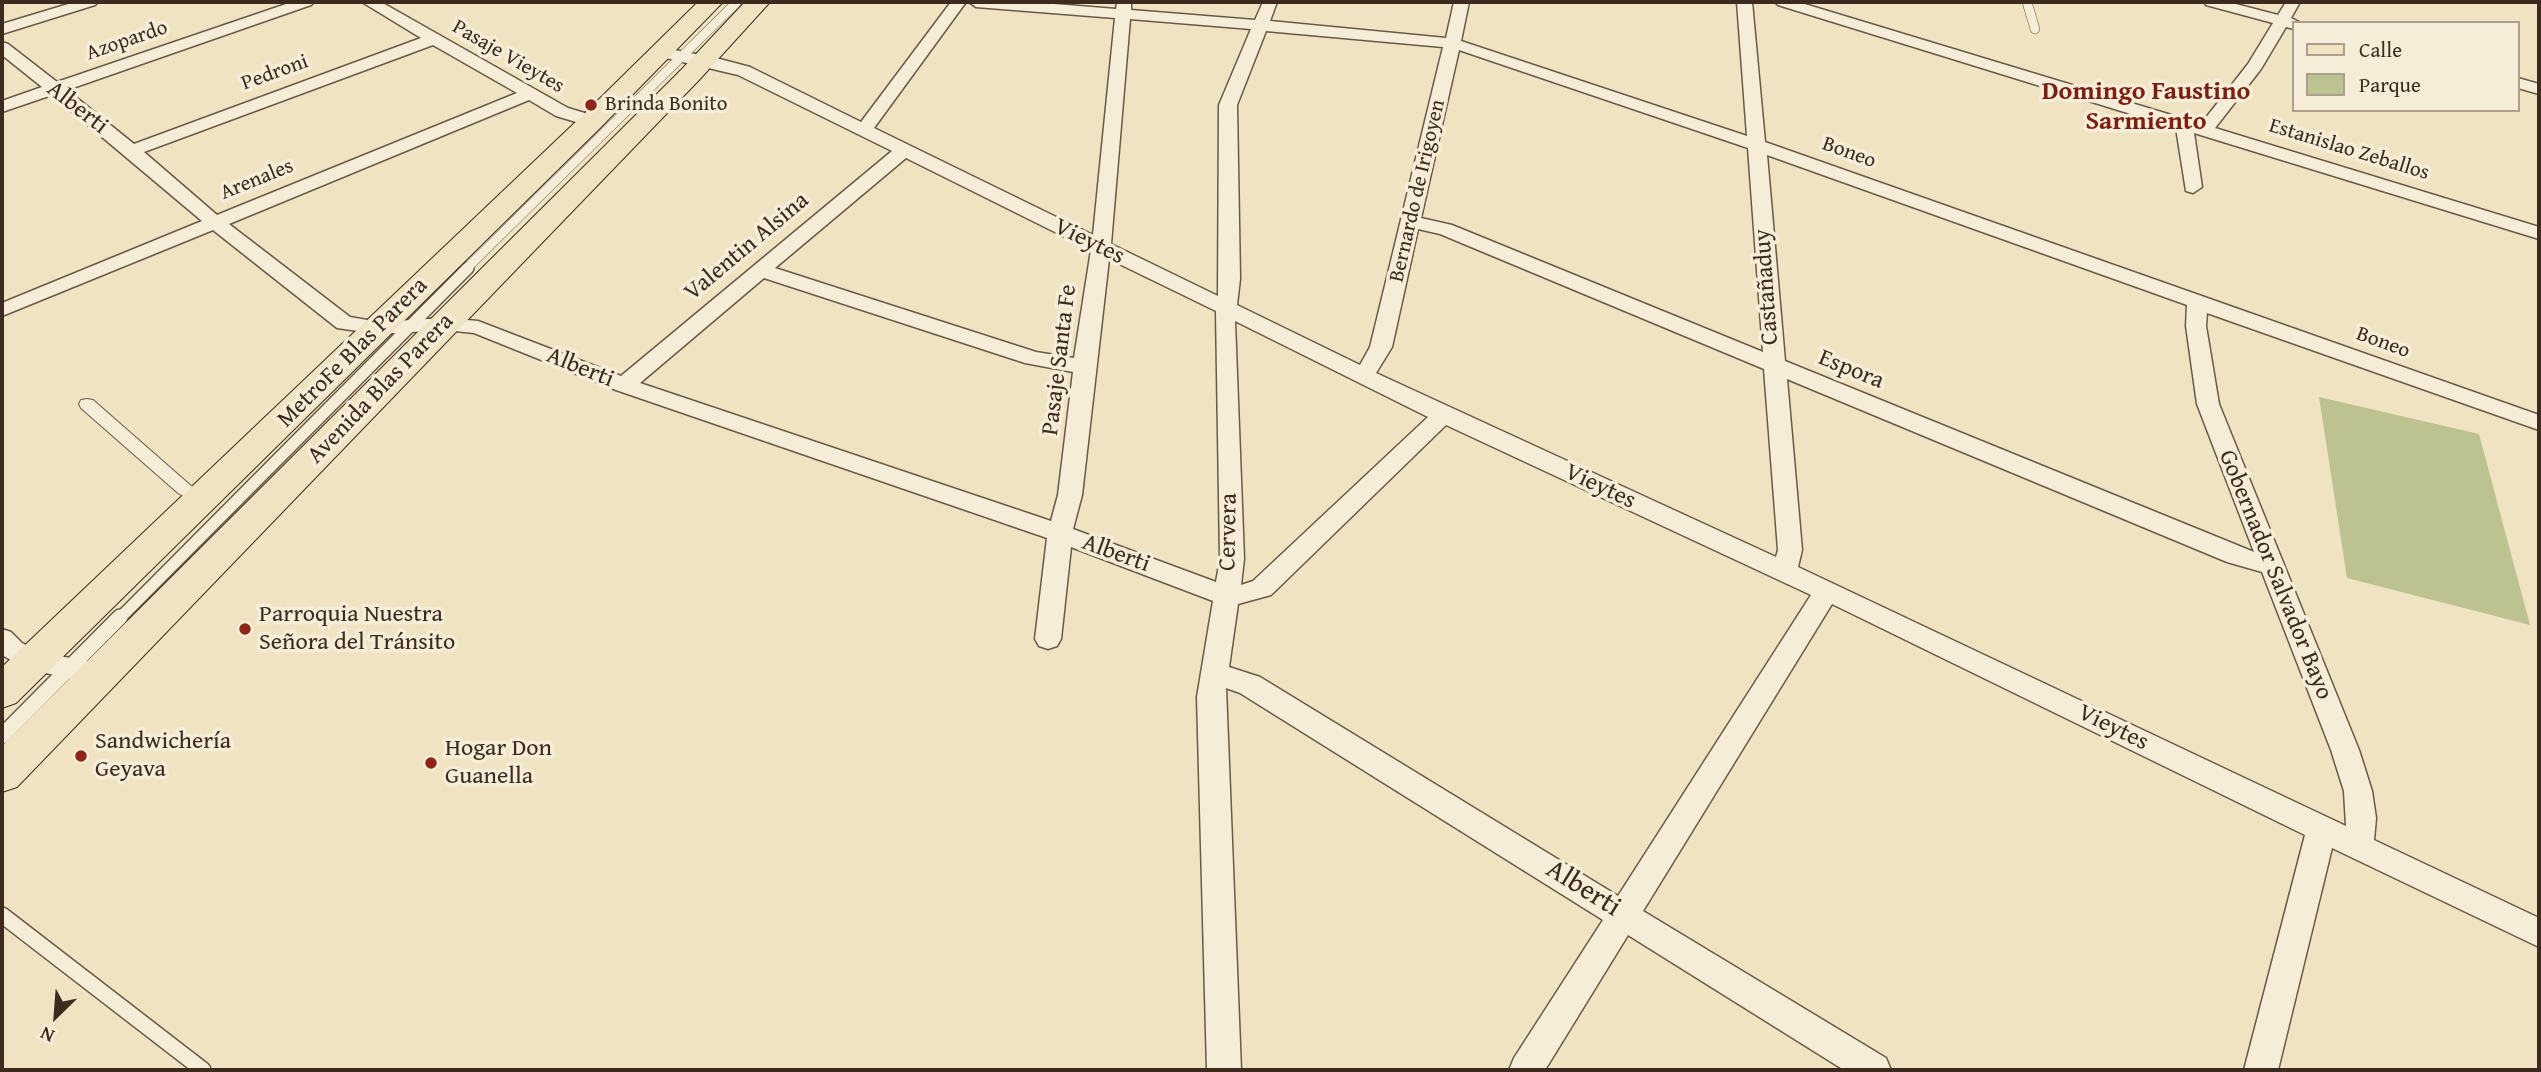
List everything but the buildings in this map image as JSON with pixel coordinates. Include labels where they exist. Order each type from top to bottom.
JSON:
[{"type":"main road","name":"Avenida Blas Parera","points":[[2,692],[68,669],[445,324],[682,56],[711,2]]},
{"type":"main road","name":"Avenida Blas Parera","points":[[2,774],[68,669],[202,499],[394,328],[592,121],[758,2]]},
{"type":"street","points":[[2,29],[90,2]]},
{"type":"street","name":"Azopardo","points":[[2,107],[306,2]]},
{"type":"street","name":"Pasaje Vieytes","points":[[370,2],[562,112],[592,121]]},
{"type":"street","points":[[864,130],[959,2]]},
{"type":"street","points":[[976,2],[1124,8]]},
{"type":"street","name":"Cervera","points":[[1224,1070],[1211,697],[1233,559],[1226,309],[1230,279],[1228,105],[1270,2]]},
{"type":"street","name":"Bernardo de Irigoyen","points":[[1364,376],[1381,347],[1462,2]]},
{"type":"street","name":"Castañaduy","points":[[1745,2],[1790,550],[1785,572]]},
{"type":"street","name":"Estanislao Zeballos","points":[[1783,2],[2539,233]]},
{"type":"street","points":[[2211,2],[2288,22]]},
{"type":"street","points":[[2205,130],[2288,22],[2293,2]]},
{"type":"street","name":"Boneo","points":[[1124,8],[1259,26],[1452,43],[1756,145],[2539,423]]},
{"type":"street","name":"Pasaje Santa Fe","points":[[1048,639],[1060,533],[1070,495],[1101,248],[1124,8]]},
{"type":"street","name":"Pedroni","points":[[132,151],[433,38]]},
{"type":"street","name":"Alberti","points":[[2,47],[132,151],[214,222],[344,323],[394,328],[445,324],[478,327],[624,385],[1060,533],[1226,596]]},
{"type":"street","name":"Vieytes","points":[[682,56],[744,71],[1443,415],[1827,591],[2539,933]]},
{"type":"street","points":[[2520,84],[2539,89]]},
{"type":"street","name":"Arenales","points":[[2,310],[529,94]]},
{"type":"street","points":[[2184,124],[2193,187]]},
{"type":"street","name":"Valentin Alsina","points":[[624,385],[904,150]]},
{"type":"street","name":"Espora","points":[[1411,222],[1445,229],[2236,556],[2272,566]]},
{"type":"street","points":[[760,270],[1033,358],[1084,367]]},
{"type":"street","name":"Gobernador Salvador Bayo","points":[[2198,301],[2196,326],[2208,404],[2345,750],[2358,791],[2361,818],[2359,846]]},
{"type":"street","points":[[87,404],[184,489],[202,499]]},
{"type":"street","points":[[1226,596],[1248,594],[1262,588],[1443,415]]},
{"type":"street","points":[[1526,1070],[1626,915],[1827,591]]},
{"type":"street","points":[[2,639],[13,650],[68,669]]},
{"type":"street","name":"Alberti","points":[[1214,673],[1250,685],[1874,1070]]},
{"type":"street","points":[[2261,1070],[2322,828]]},
{"type":"lane","name":"MetroFe Blas Parera","points":[[2,736],[394,328],[737,2]]},
{"type":"lane","points":[[2027,2],[2035,29]]},
{"type":"lane","points":[[2,915],[203,1070]]},
{"type":"green space","points":[[2319,397],[2479,434],[2530,625],[2347,578]]},
{"type":"place","name":"Brinda Bonito","points":[[591,105]]},
{"type":"place","name":"Parroquia Nuestra Señora del Tránsito","points":[[245,629]]},
{"type":"place","name":"Sandwichería Geyava","points":[[81,756]]},
{"type":"place","name":"Hogar Don Guanella","points":[[431,763]]},
{"type":"district","name":"Domingo Faustino Sarmiento","points":[[2146,107]]}]
